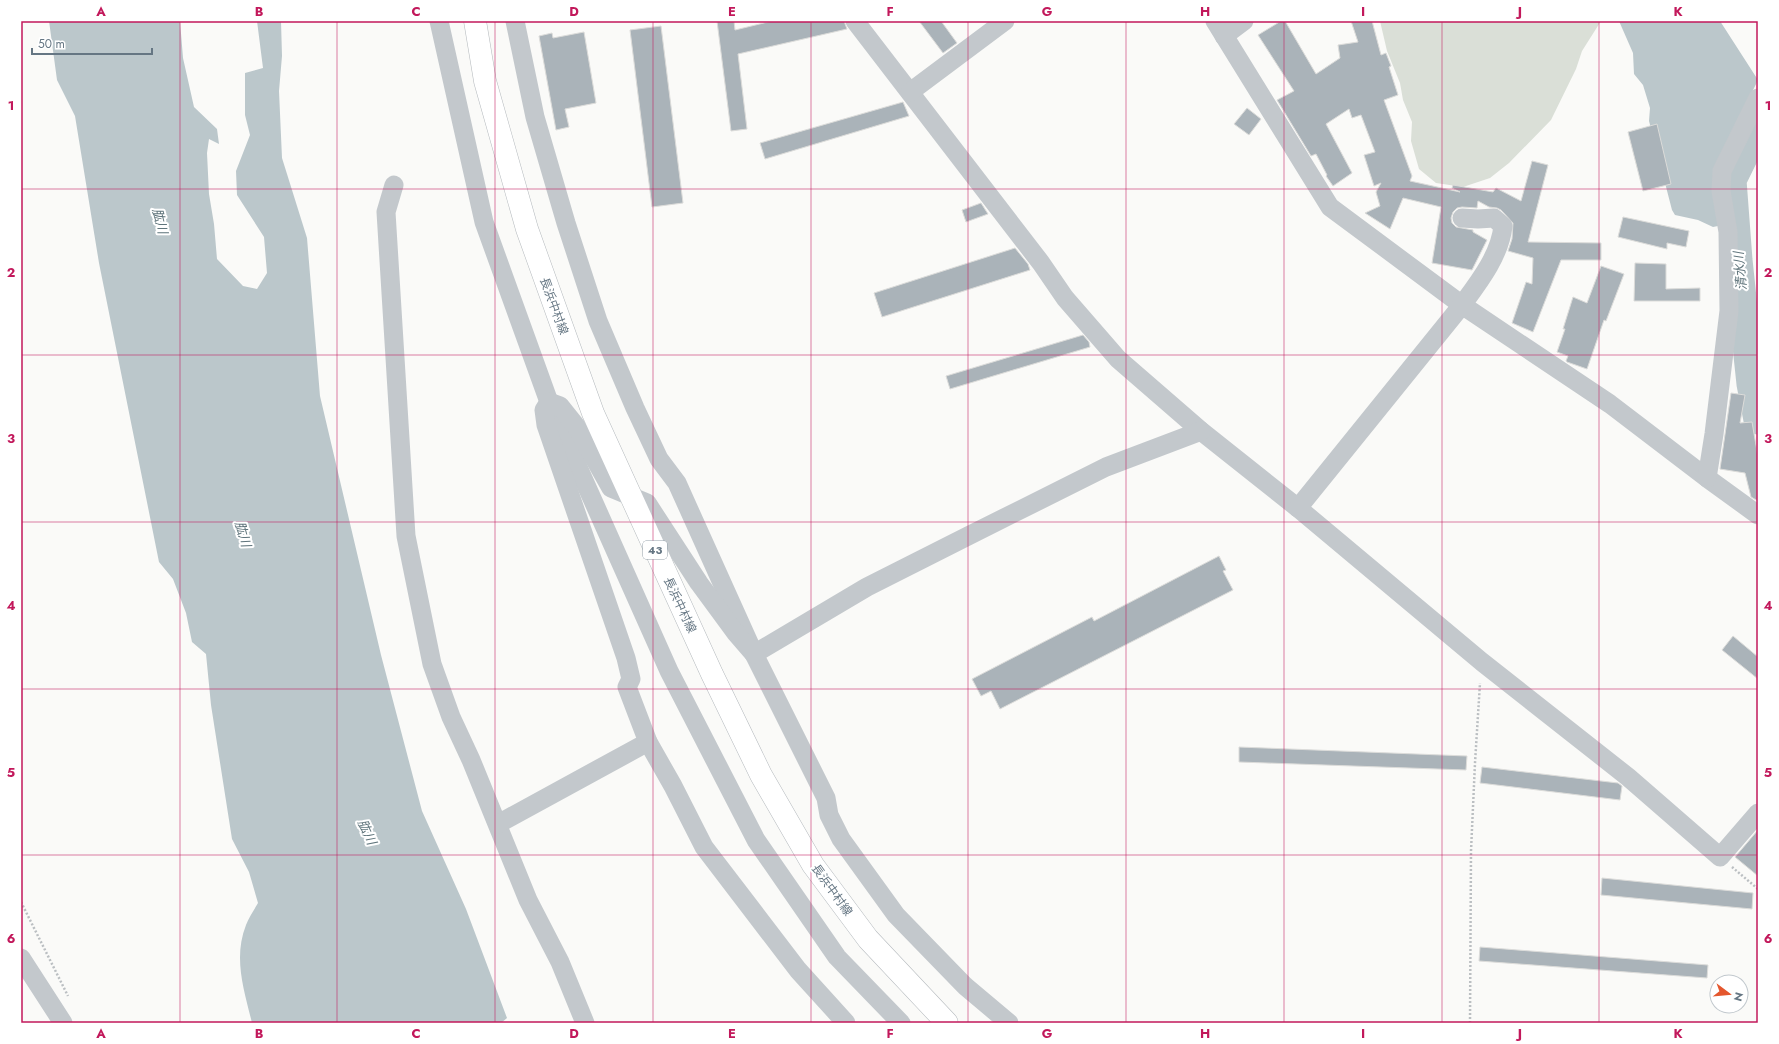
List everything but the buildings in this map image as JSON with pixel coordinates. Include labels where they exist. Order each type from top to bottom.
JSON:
[{"type":"main road","name":"長浜中村線","points":[[475,21],[485,81],[526,229],[593,413],[712,674],[761,775],[813,865],[868,939],[947,1023]]},
{"type":"street","points":[[439,21],[484,222],[549,402],[669,671],[756,840],[837,957],[900,1023]]},
{"type":"street","points":[[515,21],[537,124],[566,223],[598,321],[635,408],[659,459],[678,483],[754,654],[826,798],[829,815],[841,839],[896,915],[965,986],[1009,1023]]},
{"type":"street","points":[[855,21],[1041,263],[1065,298],[1118,359],[1201,431],[1298,508],[1482,662],[1628,777],[1720,857],[1758,812]]},
{"type":"street","points":[[910,92],[1005,21]]},
{"type":"street","points":[[1244,21],[1220,28],[1330,206],[1462,305],[1610,404],[1758,515]]},
{"type":"street","points":[[1707,478],[1715,427],[1729,311],[1728,232],[1721,191],[1722,171],[1758,98]]},
{"type":"street","points":[[394,185],[386,212],[406,536],[432,664],[450,717],[471,760],[528,900],[560,962],[585,1023]]},
{"type":"street","points":[[1298,508],[1462,305],[1475,288],[1492,259],[1501,239],[1503,226],[1494,218],[1462,218]]},
{"type":"street","points":[[549,402],[560,406],[576,426],[611,488],[647,503],[703,589],[735,632],[754,654]]},
{"type":"street","points":[[549,402],[544,410],[546,425],[626,658],[631,679],[627,687],[648,742],[673,786],[704,848],[798,970],[846,1023]]},
{"type":"street","points":[[754,654],[866,587],[1106,467],[1201,431]]},
{"type":"street","points":[[498,824],[648,742]]},
{"type":"street","points":[[21,958],[64,1023]]},
{"type":"path","points":[[1470,1023],[1471,851],[1482,662]]},
{"type":"path","points":[[1720,857],[1758,889]]},
{"type":"path","points":[[21,902],[71,1002]]},
{"type":"shaded area","points":[[1380,21],[1601,21],[1582,51],[1576,69],[1551,120],[1509,163],[1490,178],[1463,187],[1436,183],[1419,169],[1411,141],[1412,122],[1403,100],[1400,83],[1387,51]]},
{"type":"water","name":"肱川","points":[[49,21],[180,21],[183,58],[194,107],[217,129],[219,144],[209,139],[207,153],[209,194],[214,224],[217,259],[243,286],[257,289],[267,273],[264,237],[237,195],[236,171],[250,135],[245,115],[245,73],[263,68],[257,21],[281,21],[282,56],[279,91],[282,158],[307,238],[320,396],[381,655],[422,811],[466,909],[507,1018],[501,1023],[252,1023],[241,974],[240,950],[246,925],[258,903],[249,872],[232,839],[211,705],[206,654],[192,642],[186,613],[173,579],[159,562],[99,263],[75,116],[57,80]]},
{"type":"water","points":[[1619,21],[1720,21],[1758,80],[1733,131],[1718,226],[1713,227],[1698,220],[1675,215],[1672,210],[1649,121],[1650,108],[1643,85],[1634,74],[1633,53]]},
{"type":"waterway","name":"清水川","points":[[1758,127],[1732,180],[1738,260],[1751,384],[1758,420]]}]
